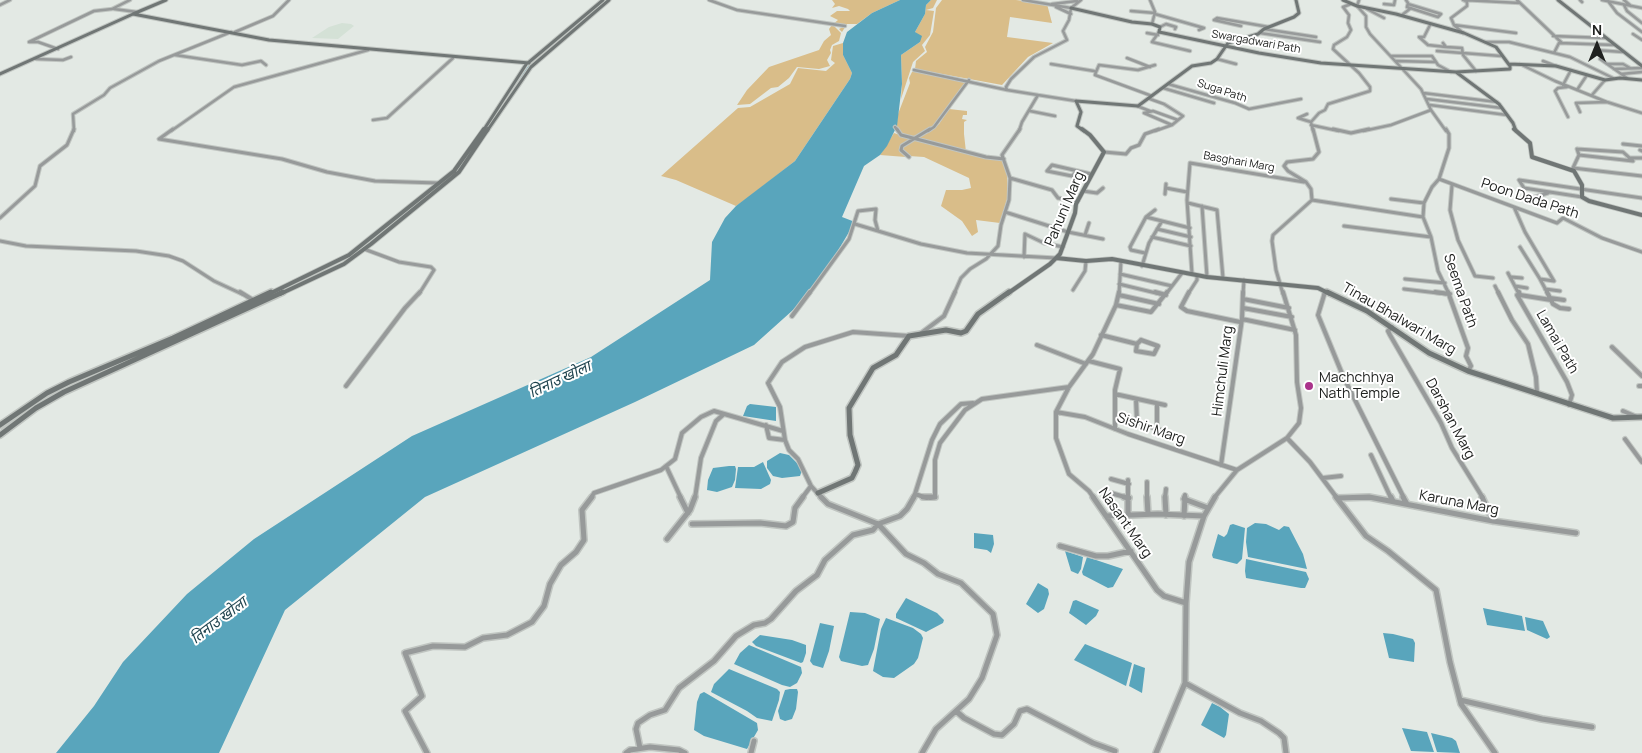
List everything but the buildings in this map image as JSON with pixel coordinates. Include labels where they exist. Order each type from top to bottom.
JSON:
[{"type":"street","points":[[0,5],[10,0]]},
{"type":"street","points":[[112,9],[130,0]]},
{"type":"street","points":[[0,74],[166,0]]},
{"type":"street","points":[[0,218],[35,186],[40,166],[67,145],[74,130],[73,114],[115,85],[164,59],[273,16],[289,0]]},
{"type":"street","points":[[0,425],[47,393],[69,382],[173,338],[349,255],[452,173],[528,63],[603,0]]},
{"type":"street","points":[[0,435],[36,408],[73,388],[344,264],[459,172],[534,64],[610,0]]},
{"type":"street","points":[[709,0],[737,10],[845,26]]},
{"type":"street","points":[[1023,0],[1052,4],[1160,27]]},
{"type":"street","points":[[1052,4],[1081,0]]},
{"type":"street","points":[[1007,90],[1006,87],[1011,79],[1028,62],[1067,40],[1062,33],[1072,8],[1081,0]]},
{"type":"street","points":[[1150,0],[1155,14],[1152,24]]},
{"type":"street","points":[[1260,33],[1264,29],[1290,20],[1298,15],[1296,0]]},
{"type":"street","points":[[1343,0],[1364,8],[1402,16],[1422,24],[1464,33],[1496,47],[1509,64],[1556,66]]},
{"type":"street","points":[[1306,114],[1298,118],[1311,124],[1351,133],[1391,125],[1431,110],[1423,93],[1370,34],[1366,26],[1366,16],[1358,6],[1359,0]]},
{"type":"street","points":[[1384,4],[1394,6],[1397,0]]},
{"type":"street","points":[[1463,0],[1518,1],[1552,36],[1562,43]]},
{"type":"street","points":[[1451,18],[1467,6],[1467,2],[1463,0]]},
{"type":"street","points":[[1558,0],[1642,69]]},
{"type":"street","points":[[1602,0],[1642,8]]},
{"type":"street","points":[[1624,0],[1631,6]]},
{"type":"street","points":[[1608,1],[1617,13],[1642,32]]},
{"type":"street","points":[[1441,15],[1438,17],[1406,7],[1406,2],[1451,18]]},
{"type":"street","points":[[1052,4],[1071,14]]},
{"type":"street","points":[[1311,124],[1319,113],[1325,110],[1328,104],[1370,91],[1369,85],[1333,47],[1347,37],[1351,30],[1348,23],[1349,15],[1343,7],[1351,4]]},
{"type":"street","points":[[1624,5],[1627,11],[1642,23]]},
{"type":"street","points":[[1364,8],[1384,18]]},
{"type":"street","points":[[1402,16],[1411,8]]},
{"type":"street","points":[[58,49],[45,44],[29,42],[94,11],[112,9],[137,12]]},
{"type":"street","points":[[1131,11],[1155,14],[1204,28],[1199,30]]},
{"type":"street","points":[[133,14],[269,40],[453,58],[513,60],[534,64]]},
{"type":"street","points":[[1241,26],[1214,21],[1216,18],[1269,27]]},
{"type":"street","points":[[1451,18],[1453,23],[1464,33]]},
{"type":"street","points":[[1453,23],[1507,29]]},
{"type":"street","points":[[1453,23],[1516,33]]},
{"type":"street","points":[[1160,27],[1165,24],[1176,27],[1175,29]]},
{"type":"street","points":[[1430,25],[1424,36],[1418,37],[1428,45],[1461,48],[1462,53],[1476,71]]},
{"type":"street","points":[[1160,27],[1159,34],[1152,42],[1190,51]]},
{"type":"street","points":[[1264,29],[1316,37]]},
{"type":"street","points":[[1147,33],[1159,34]]},
{"type":"street","points":[[1137,106],[1192,66],[1211,63],[1217,59],[1228,43],[1260,33],[1320,42]]},
{"type":"street","name":"Swargadwari Path","points":[[1159,34],[1321,63],[1350,65]]},
{"type":"street","points":[[1634,35],[1642,39]]},
{"type":"street","points":[[1552,36],[1606,38]]},
{"type":"street","points":[[1484,42],[1509,42],[1554,53],[1570,58],[1613,78]]},
{"type":"street","points":[[1443,43],[1446,46]]},
{"type":"street","points":[[1554,53],[1558,43],[1615,45]]},
{"type":"street","points":[[368,50],[234,87],[159,139],[282,159],[374,181],[438,183]]},
{"type":"street","points":[[1595,50],[1623,52]]},
{"type":"street","points":[[1437,51],[1501,56]]},
{"type":"street","points":[[175,55],[242,64],[261,61],[266,65]]},
{"type":"street","points":[[1391,56],[1432,56],[1440,66],[1454,72],[1498,102],[1513,123],[1514,129],[1530,143],[1532,157],[1573,169],[1642,176]]},
{"type":"street","points":[[36,59],[63,60],[71,57]]},
{"type":"street","points":[[373,120],[387,118],[453,58]]},
{"type":"street","points":[[1126,58],[1150,67]]},
{"type":"street","points":[[1217,59],[1236,64]]},
{"type":"street","points":[[1604,59],[1600,59],[1627,78]]},
{"type":"street","points":[[1396,61],[1436,62]]},
{"type":"street","points":[[1543,61],[1605,80],[1613,78],[1642,80]]},
{"type":"street","points":[[1051,64],[1096,72]]},
{"type":"street","points":[[1350,65],[1454,72],[1508,70],[1510,68],[1509,64]]},
{"type":"street","points":[[1520,64],[1563,85],[1607,102],[1642,112]]},
{"type":"street","points":[[1606,64],[1623,64],[1630,68]]},
{"type":"street","points":[[1076,101],[1081,112],[1078,126],[1090,135],[1104,152],[1126,154],[1132,148],[1139,145],[1145,134],[1172,125],[1182,116],[1151,97],[1095,75],[1099,65],[1138,70],[1155,65]]},
{"type":"street","points":[[1614,69],[1642,69]]},
{"type":"street","points":[[1621,74],[1642,69]]},
{"type":"street","points":[[914,70],[969,80],[1007,90],[1056,96],[1076,101],[1137,106],[1178,120]]},
{"type":"street","points":[[1563,85],[1571,70]]},
{"type":"street","points":[[1577,90],[1587,75]]},
{"type":"street","points":[[908,157],[901,150],[902,146],[916,139],[938,122],[969,80]]},
{"type":"street","points":[[1592,95],[1605,80]]},
{"type":"street","name":"Suga Path","points":[[1168,84],[1235,103],[1249,109],[1300,99]]},
{"type":"street","points":[[1568,117],[1555,91],[1558,88],[1569,87]]},
{"type":"street","points":[[1163,88],[1214,103]]},
{"type":"street","points":[[1423,93],[1498,102]]},
{"type":"street","points":[[919,334],[944,316],[961,278],[990,255],[998,246],[1009,200],[1010,178],[1003,151],[1015,138],[1038,95]]},
{"type":"street","points":[[1426,99],[1502,108]]},
{"type":"street","points":[[1580,112],[1576,103],[1607,102]]},
{"type":"street","points":[[1430,105],[1507,115]]},
{"type":"street","name":"Seema Path","points":[[1431,110],[1449,134],[1450,148],[1439,179],[1432,187],[1424,203],[1423,217],[1431,237],[1438,271],[1450,294],[1468,348],[1466,356],[1471,366],[1468,371]]},
{"type":"street","points":[[1030,111],[1055,116]]},
{"type":"street","points":[[1150,112],[1144,114],[1172,125]]},
{"type":"street","points":[[1311,124],[1318,143],[1319,152],[1313,159],[1288,162],[1284,166],[1288,171],[1306,182],[1311,189],[1312,200]]},
{"type":"street","points":[[895,126],[898,134],[1004,160]]},
{"type":"street","points":[[1623,144],[1642,146]]},
{"type":"street","points":[[1573,169],[1579,155],[1577,149],[1623,152],[1633,161],[1579,155]]},
{"type":"street","points":[[1604,150],[1610,158]]},
{"type":"street","name":"Pahuni Marg","points":[[909,336],[946,330],[961,333],[966,331],[978,314],[992,306],[1056,258],[1063,247],[1078,201],[1104,152]]},
{"type":"street","points":[[1629,158],[1642,158]]},
{"type":"street","name":"Basghari Marg","points":[[1194,275],[1187,192],[1190,162],[1306,182]]},
{"type":"street","points":[[1077,171],[1074,175],[1047,171],[1052,165],[1091,174]]},
{"type":"street","points":[[1573,169],[1581,182],[1583,189],[1582,197]]},
{"type":"street","points":[[1010,178],[1052,190],[1058,198],[1078,201]]},
{"type":"street","name":"Poon Dada Path","points":[[1439,179],[1557,222],[1563,218],[1602,238],[1642,252]]},
{"type":"street","points":[[1550,192],[1531,198],[1519,180],[1642,198]]},
{"type":"street","points":[[1452,185],[1450,210],[1458,240],[1475,276],[1493,278]]},
{"type":"street","points":[[1165,194],[1166,186],[1187,192]]},
{"type":"street","points":[[1083,191],[1098,193],[1103,188]]},
{"type":"street","points":[[1524,188],[1582,197],[1589,201],[1642,215]]},
{"type":"street","points":[[1392,198],[1424,203]]},
{"type":"street","points":[[1312,200],[1423,217]]},
{"type":"street","points":[[1156,753],[1186,683],[1186,602],[1190,557],[1204,516],[1220,490],[1237,470],[1287,438],[1299,424],[1301,408],[1297,382],[1295,330],[1280,283],[1274,256],[1273,236],[1281,226],[1298,214],[1312,200]]},
{"type":"street","points":[[1188,203],[1217,210],[1223,278]]},
{"type":"street","points":[[1202,206],[1207,277]]},
{"type":"street","points":[[1514,207],[1524,232],[1554,281],[1540,279]]},
{"type":"street","points":[[792,316],[849,239],[858,211],[876,209],[874,220],[878,231]]},
{"type":"street","points":[[1145,253],[1130,249],[1133,239],[1146,217],[1155,210]]},
{"type":"street","points":[[1005,212],[1068,232],[1103,239]]},
{"type":"street","points":[[1146,217],[1190,228]]},
{"type":"street","points":[[1142,266],[1152,237],[1162,222]]},
{"type":"street","points":[[1085,235],[1089,223]]},
{"type":"street","points":[[855,224],[921,244],[967,253],[990,255]]},
{"type":"street","points":[[1344,226],[1431,237]]},
{"type":"street","points":[[1157,229],[1191,237]]},
{"type":"street","points":[[1024,257],[1025,234],[1063,247]]},
{"type":"street","points":[[1152,237],[1191,246]]},
{"type":"street","points":[[0,241],[26,246],[136,251],[169,256],[183,261],[214,281],[238,291],[252,300]]},
{"type":"street","points":[[1520,247],[1555,306],[1569,309]]},
{"type":"street","points":[[346,386],[405,308],[423,288],[434,270],[431,267],[399,262],[364,249]]},
{"type":"street","name":"Tinau Bhalwari Marg","points":[[990,255],[1086,261],[1103,258],[1207,277],[1305,286],[1325,291],[1367,311],[1429,353],[1468,371],[1613,418],[1640,417]]},
{"type":"street","points":[[1073,290],[1085,271],[1086,261]]},
{"type":"street","points":[[1121,261],[1118,284],[1119,295],[1159,304]]},
{"type":"street","points":[[1116,305],[1152,312],[1182,273]]},
{"type":"street","name":"Lamai Path","points":[[1508,273],[1520,296],[1517,295],[1567,382],[1572,395],[1569,405]]},
{"type":"street","points":[[1120,274],[1172,286]]},
{"type":"street","points":[[1194,275],[1192,290],[1182,302],[1181,307],[1187,311],[1295,330]]},
{"type":"street","points":[[1511,277],[1522,278]]},
{"type":"street","points":[[1405,279],[1445,283]]},
{"type":"street","name":"Himchuli Marg","points":[[1221,465],[1244,299],[1244,280]]},
{"type":"street","points":[[1118,284],[1166,295]]},
{"type":"street","points":[[1495,286],[1512,320],[1528,344],[1536,377],[1537,394]]},
{"type":"street","points":[[1515,286],[1527,288]]},
{"type":"street","points":[[1404,289],[1450,294]]},
{"type":"street","points":[[1545,289],[1560,291]]},
{"type":"street","points":[[1325,291],[1318,315],[1343,376],[1407,504]]},
{"type":"street","name":"Nasant Marg","points":[[1119,295],[1088,362],[1069,387],[1056,412],[1056,438],[1069,474],[1089,491],[1160,593],[1186,602]]},
{"type":"street","points":[[1520,296],[1564,300]]},
{"type":"street","points":[[1244,299],[1289,308]]},
{"type":"street","points":[[1242,308],[1292,317]]},
{"type":"street","name":"Darshan Marg","points":[[1392,327],[1388,331],[1390,335],[1441,423],[1452,448],[1484,500],[1493,521]]},
{"type":"street","points":[[909,336],[853,332],[805,347],[782,362],[768,383],[780,407],[785,440],[789,450],[798,459],[810,486],[828,504],[878,524],[906,554],[924,563],[938,574],[961,583],[993,614],[997,635],[982,678],[969,699],[936,729],[922,753]]},
{"type":"street","points":[[1101,335],[1138,344]]},
{"type":"street","points":[[818,493],[852,478],[858,465],[850,435],[849,408],[873,368],[896,355],[909,336]]},
{"type":"street","points":[[1141,340],[1158,346],[1154,354],[1151,355],[1136,351],[1138,344],[1141,340]]},
{"type":"street","points":[[1038,345],[1088,362],[1120,369],[1115,394],[1115,429]]},
{"type":"street","points":[[1612,348],[1642,376]]},
{"type":"street","points":[[915,494],[931,499],[935,497],[935,460],[940,444],[958,417],[975,403],[982,399],[1069,387]]},
{"type":"street","points":[[1115,394],[1165,405]]},
{"type":"street","points":[[1136,399],[1136,422]]},
{"type":"street","points":[[640,748],[636,729],[638,723],[650,715],[665,710],[679,688],[714,661],[736,636],[754,625],[765,624],[771,619],[796,591],[817,575],[825,560],[853,535],[873,530],[878,524],[900,516],[907,509],[915,494],[932,440],[940,424],[961,404],[975,403]]},
{"type":"street","points":[[1156,429],[1157,404]]},
{"type":"street","points":[[427,753],[405,711],[422,696],[405,653],[433,646],[465,647],[483,638],[507,636],[532,622],[544,606],[550,584],[561,565],[576,552],[584,540],[582,510],[594,493],[661,470],[676,459],[682,433],[701,418],[714,411],[784,431]]},
{"type":"street","points":[[1623,411],[1640,417]]},
{"type":"street","name":"Sishir Marg","points":[[1056,412],[1085,418],[1237,470]]},
{"type":"street","points":[[667,539],[688,513],[694,500],[701,458],[716,420],[724,414]]},
{"type":"street","points":[[1116,415],[1166,432]]},
{"type":"street","points":[[766,425],[769,438],[785,440]]},
{"type":"street","points":[[1287,438],[1323,478],[1366,536],[1388,551],[1436,590],[1450,662],[1460,700],[1495,753]]},
{"type":"street","points":[[1625,438],[1641,459]]},
{"type":"street","points":[[1371,455],[1393,501]]},
{"type":"street","points":[[666,466],[688,513]]},
{"type":"street","points":[[1323,478],[1341,476]]},
{"type":"street","points":[[1111,479],[1128,482],[1128,514]]},
{"type":"street","points":[[1147,482],[1148,514]]},
{"type":"street","points":[[692,524],[760,523],[786,526],[793,522],[795,508],[810,486]]},
{"type":"street","points":[[1166,489],[1164,502],[1166,515]]},
{"type":"street","points":[[1111,493],[1129,498]]},
{"type":"street","points":[[1184,516],[1184,497],[1208,508]]},
{"type":"street","name":"Karuna Marg","points":[[1338,498],[1358,497],[1393,501],[1493,521],[1576,533]]},
{"type":"street","points":[[1106,516],[1128,514],[1204,516]]},
{"type":"street","points":[[1060,546],[1096,556],[1108,556],[1131,551]]},
{"type":"street","points":[[1186,683],[1240,713],[1261,721],[1279,733],[1285,742],[1286,753]]},
{"type":"street","points":[[1460,700],[1542,720],[1592,727]]},
{"type":"street","points":[[956,711],[964,718],[994,734],[1002,735],[1014,724],[1020,711],[1026,709],[1056,722],[1093,743],[1115,751]]},
{"type":"street","points":[[751,753],[754,741]]},
{"type":"street","points":[[626,753],[640,748],[663,748],[679,750],[685,753]]},
{"type":"shaded area","points":[[832,0],[900,0],[872,13],[857,24],[847,24],[842,32],[839,29],[843,27],[833,25],[841,33],[839,41],[832,45],[830,50],[831,53],[827,60],[830,66],[819,69],[797,67],[789,78],[778,87],[771,88],[750,104],[737,105],[747,90],[769,67],[819,50],[824,41],[831,35],[829,29],[832,25],[838,20],[830,16],[837,11],[850,11],[839,6],[832,8],[835,4]]},
{"type":"shaded area","points":[[931,0],[937,0],[933,8],[926,10],[934,11],[930,35],[922,45],[925,51],[913,62],[901,99],[901,55],[920,42],[915,32],[925,14],[926,5]]},
{"type":"shaded area","points":[[942,0],[1016,0],[1047,4],[1052,23],[1010,17],[1007,37],[1053,43],[1028,57],[1002,85],[915,69],[916,61],[927,52],[925,47],[933,32],[936,8]]},
{"type":"shaded area","points":[[342,23],[354,26],[338,39],[312,38],[329,27]]},
{"type":"shaded area","points":[[843,43],[843,55],[852,73],[850,79],[795,161],[749,197],[736,206],[676,180],[661,176],[738,108],[750,107],[790,84],[798,68],[826,71],[835,63],[831,60],[833,46]]},
{"type":"shaded area","points":[[916,71],[969,81],[960,89],[936,124],[914,138],[900,134],[896,127],[898,114],[910,83],[909,78],[912,72]]},
{"type":"shaded area","points":[[949,109],[967,111],[967,115],[963,115],[962,119],[967,120],[964,122],[966,152],[917,139],[939,124]]},
{"type":"shaded area","points":[[894,133],[912,139],[901,144],[900,150],[906,157],[880,155]]},
{"type":"shaded area","points":[[916,139],[1004,160],[1008,196],[1000,223],[976,220],[978,232],[972,236],[962,221],[941,206],[946,190],[971,188],[969,178],[924,157],[909,156],[902,151],[904,146]]},
{"type":"water","name":"तिनाउ खोला","points":[[900,0],[931,0],[926,5],[925,14],[915,32],[922,36],[920,42],[901,55],[902,84],[897,126],[880,155],[864,166],[842,217],[855,222],[817,286],[754,345],[635,402],[425,497],[285,610],[219,753],[56,753],[94,706],[123,662],[187,594],[254,539],[412,436],[591,357],[710,280],[712,242],[725,218],[736,206],[795,161],[850,79],[852,73],[843,55],[843,43],[847,32],[872,13]]},
{"type":"water","points":[[750,404],[776,407],[776,421],[743,416],[747,406]]},
{"type":"water","points":[[780,453],[789,455],[799,465],[802,470],[800,476],[782,478],[773,476],[767,468],[767,461]]},
{"type":"water","points":[[763,462],[771,480],[770,484],[761,489],[735,488],[738,467],[754,467]]},
{"type":"water","points":[[735,466],[736,469],[732,487],[717,492],[707,490],[708,480],[713,468]]},
{"type":"water","points":[[1255,523],[1266,524],[1279,530],[1284,526],[1289,527],[1303,554],[1307,569],[1248,557],[1247,528]]},
{"type":"water","points":[[1233,524],[1245,528],[1242,559],[1237,564],[1213,558],[1212,555],[1218,534],[1224,537],[1230,525]]},
{"type":"water","points":[[974,533],[993,535],[994,544],[991,553],[987,550],[974,548]]},
{"type":"water","points":[[1065,551],[1083,557],[1078,574],[1071,571]]},
{"type":"water","points":[[1087,557],[1123,569],[1113,587],[1108,588],[1083,575],[1082,572]]},
{"type":"water","points":[[1246,559],[1306,572],[1309,579],[1305,588],[1301,588],[1246,578]]},
{"type":"water","points":[[1038,583],[1048,589],[1049,594],[1044,609],[1038,613],[1026,604]]},
{"type":"water","points":[[906,598],[937,613],[944,620],[943,623],[926,632],[896,618],[896,614]]},
{"type":"water","points":[[1076,600],[1099,610],[1096,616],[1086,625],[1069,613],[1073,601]]},
{"type":"water","points":[[1483,608],[1522,616],[1525,631],[1487,625]]},
{"type":"water","points":[[850,612],[865,613],[880,619],[874,649],[868,665],[862,666],[841,661],[839,657]]},
{"type":"water","points":[[1525,617],[1543,621],[1550,637],[1547,639],[1527,630]]},
{"type":"water","points":[[886,618],[913,628],[923,638],[918,658],[914,664],[894,678],[883,677],[873,671],[881,629]]},
{"type":"water","points":[[820,623],[834,626],[823,668],[813,665],[810,661]]},
{"type":"water","points":[[1383,633],[1413,639],[1415,643],[1414,662],[1389,658]]},
{"type":"water","points":[[760,635],[792,640],[806,645],[803,662],[801,663],[756,646],[752,642]]},
{"type":"water","points":[[1085,644],[1132,663],[1126,686],[1074,660]]},
{"type":"water","points":[[749,645],[801,667],[802,673],[797,683],[790,687],[782,685],[734,664],[740,653]]},
{"type":"water","points":[[1134,664],[1145,668],[1142,693],[1129,686]]},
{"type":"water","points":[[729,669],[777,689],[780,692],[772,721],[757,718],[711,692],[714,684]]},
{"type":"water","points":[[797,689],[798,692],[796,709],[792,719],[785,721],[780,719],[778,711],[785,690]]},
{"type":"water","points":[[704,692],[757,723],[758,730],[747,749],[704,736],[694,730],[697,702],[700,694]]},
{"type":"water","points":[[1212,703],[1229,714],[1224,738],[1201,725]]},
{"type":"water","points":[[1402,728],[1427,732],[1434,752],[1411,751]]},
{"type":"water","points":[[1431,733],[1452,738],[1456,741],[1460,753],[1437,752]]},
{"type":"waterway","points":[[597,7],[606,0]]},
{"type":"waterway","points":[[532,63],[538,56]]},
{"type":"waterway","points":[[489,126],[530,64]]},
{"type":"waterway","points":[[350,256],[383,232]]},
{"type":"waterway","points":[[283,290],[346,258]]},
{"type":"waterway","points":[[71,386],[103,370]]},
{"type":"waterway","points":[[51,396],[59,392]]},
{"type":"waterway","points":[[0,431],[25,413]]},
{"type":"place","name":"Machchhya Nath Temple","points":[[1309,386]]}]
